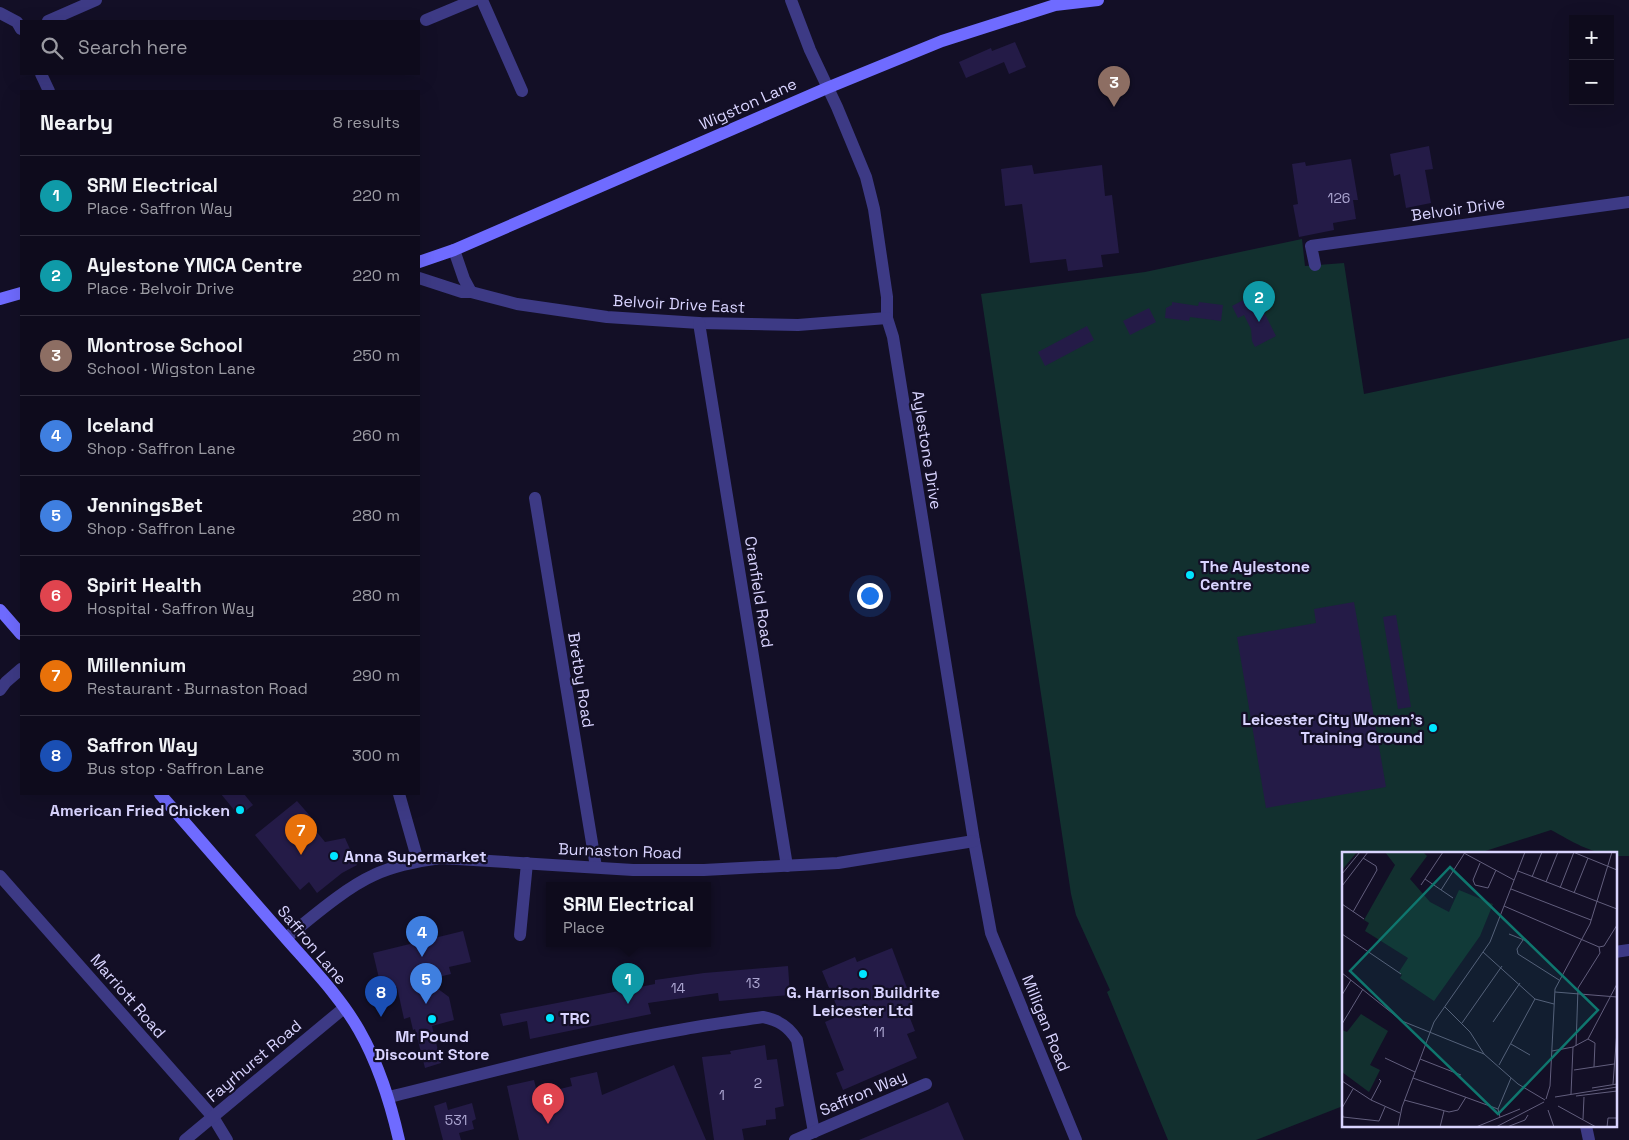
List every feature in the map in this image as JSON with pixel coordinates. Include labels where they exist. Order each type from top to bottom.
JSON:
[{"type":"street","points":[[50,20],[96,0]]},
{"type":"street","points":[[426,20],[474,0]]},
{"type":"street","points":[[482,0],[522,91]]},
{"type":"street","name":"Aylestone Drive","points":[[790,0],[866,177],[874,209],[887,297],[887,318],[893,337],[988,918]]},
{"type":"street","name":"Wigston Lane","points":[[420,262],[454,250],[827,88],[934,44],[1055,5],[1098,0]]},
{"type":"street","points":[[0,13],[17,22],[20,27]]},
{"type":"street","points":[[41,75],[49,90]]},
{"type":"street","name":"Belvoir Drive","points":[[1315,265],[1311,246],[1629,202]]},
{"type":"street","points":[[454,250],[471,292]]},
{"type":"street","name":"Belvoir Drive East","points":[[420,278],[462,292],[471,292],[517,304],[608,317],[798,325],[887,318]]},
{"type":"street","points":[[0,299],[20,293]]},
{"type":"street","name":"Cranfield Road","points":[[699,322],[787,866]]},
{"type":"street","name":"Bretby Road","points":[[535,498],[596,867]]},
{"type":"street","points":[[0,610],[20,633]]},
{"type":"street","points":[[0,690],[20,670]]},
{"type":"street","name":"Saffron Lane","points":[[161,795],[286,938],[358,1027],[389,1097],[400,1140]]},
{"type":"street","points":[[399,795],[418,861]]},
{"type":"street","name":"Burnaston Road","points":[[286,938],[354,886],[373,875],[418,861],[441,858],[632,870],[704,870],[787,866],[854,860],[974,841]]},
{"type":"street","points":[[520,935],[527,863]]},
{"type":"street","name":"Marriott Road","points":[[0,876],[213,1117],[227,1140]]},
{"type":"street","name":"Milligan Road","points":[[988,918],[995,942],[1076,1140]]},
{"type":"street","points":[[1616,952],[1629,950]]},
{"type":"street","name":"Fayrhurst Road","points":[[185,1140],[344,1008]]},
{"type":"street","name":"Saffron Way","points":[[389,1097],[603,1045],[684,1029],[763,1017],[774,1019],[784,1025],[792,1031],[797,1040],[814,1132]]},
{"type":"street","name":"Saffron Way","points":[[795,1140],[926,1084]]},
{"type":"green space","points":[[1302,239],[1305,266],[1344,263],[1364,394],[1629,338],[1629,856],[1616,856],[1616,852],[1597,852],[1551,830],[1482,852],[1342,852],[1342,1106],[1256,1140],[1168,1140],[1107,992],[1110,990],[1076,915],[1071,894],[981,294],[1145,272]]},
{"type":"building","points":[[1015,42],[1026,67],[1009,74],[1004,62],[966,78],[959,62],[991,48],[992,51]]},
{"type":"building","points":[[1429,146],[1433,169],[1425,170],[1431,203],[1406,208],[1400,174],[1394,176],[1390,154]]},
{"type":"building","points":[[1351,159],[1358,200],[1353,200],[1356,219],[1333,223],[1334,230],[1299,237],[1293,205],[1298,204],[1292,164],[1305,162],[1306,166]]},
{"type":"building","points":[[1032,165],[1034,174],[1102,165],[1105,196],[1112,195],[1119,253],[1101,255],[1103,267],[1068,271],[1066,259],[1030,263],[1022,204],[1005,206],[1001,169]]},
{"type":"building","points":[[1255,294],[1276,336],[1255,347],[1252,341],[1251,329],[1244,315],[1238,318],[1232,306]]},
{"type":"building","points":[[1172,302],[1198,306],[1199,302],[1223,305],[1221,321],[1190,317],[1189,321],[1165,318],[1166,308],[1172,305]]},
{"type":"building","points":[[1149,308],[1156,322],[1130,335],[1123,321]]},
{"type":"building","points":[[1087,326],[1094,340],[1045,366],[1038,352]]},
{"type":"building","points":[[1354,602],[1386,787],[1266,808],[1237,637],[1316,623],[1314,609]]},
{"type":"building","points":[[1396,615],[1411,707],[1398,709],[1383,617]]},
{"type":"building","name":"American Fried Chicken","points":[[222,795],[245,795],[253,805],[239,816]]},
{"type":"building","points":[[297,801],[311,817],[307,820],[325,842],[345,838],[357,865],[342,873],[317,893],[309,882],[300,890],[255,835]]},
{"type":"building","points":[[463,931],[471,962],[449,967],[451,974],[426,980],[449,997],[454,1020],[432,1026],[441,1063],[425,1068],[410,1017],[404,1019],[397,987],[382,991],[373,953]]},
{"type":"building","points":[[892,948],[913,1004],[906,1008],[915,1031],[907,1034],[917,1058],[843,1090],[836,1073],[844,1070],[825,1022],[834,1018],[830,1010],[837,1007],[822,971],[855,957],[857,962]]},
{"type":"building","points":[[788,966],[790,995],[719,1001],[718,993],[648,1003],[651,1014],[530,1039],[527,1021],[503,1026],[500,1014],[655,984],[655,980],[704,973]]},
{"type":"building","points":[[765,1045],[767,1060],[777,1059],[784,1106],[775,1108],[776,1119],[766,1120],[766,1125],[742,1129],[744,1140],[714,1140],[702,1057],[731,1054],[730,1051]]},
{"type":"building","points":[[674,1065],[706,1140],[519,1140],[507,1086],[534,1080],[541,1108],[563,1104],[560,1089],[572,1086],[570,1078],[597,1072],[602,1095]]},
{"type":"building","points":[[446,1102],[448,1110],[472,1103],[476,1119],[472,1121],[474,1129],[459,1133],[461,1140],[443,1140],[434,1106]]},
{"type":"building","points":[[948,1102],[964,1140],[859,1140],[933,1109]]},
{"type":"place","name":"Montrose School","points":[[1114,107]]},
{"type":"place","name":"Aylestone YMCA Centre","points":[[1259,322]]},
{"type":"place","name":"The Aylestone Centre","points":[[1190,575]]},
{"type":"place","name":"Leicester City Women's Training Ground","points":[[1433,728]]},
{"type":"place","name":"American Fried Chicken","points":[[240,810]]},
{"type":"place","name":"Millennium","points":[[301,855]]},
{"type":"place","name":"Anna Supermarket","points":[[334,856]]},
{"type":"place","name":"Iceland","points":[[422,957]]},
{"type":"place","name":"G. Harrison Buildrite Leicester Ltd","points":[[863,974]]},
{"type":"place","name":"JenningsBet","points":[[426,1004]]},
{"type":"place","name":"SRM Electrical","points":[[628,1004]]},
{"type":"place","name":"Saffron Way","points":[[381,1017]]},
{"type":"place","name":"TRC","points":[[550,1018]]},
{"type":"place","name":"Mr Pound Discount Store","points":[[432,1019]]},
{"type":"place","name":"Spirit Health","points":[[548,1124]]}]
